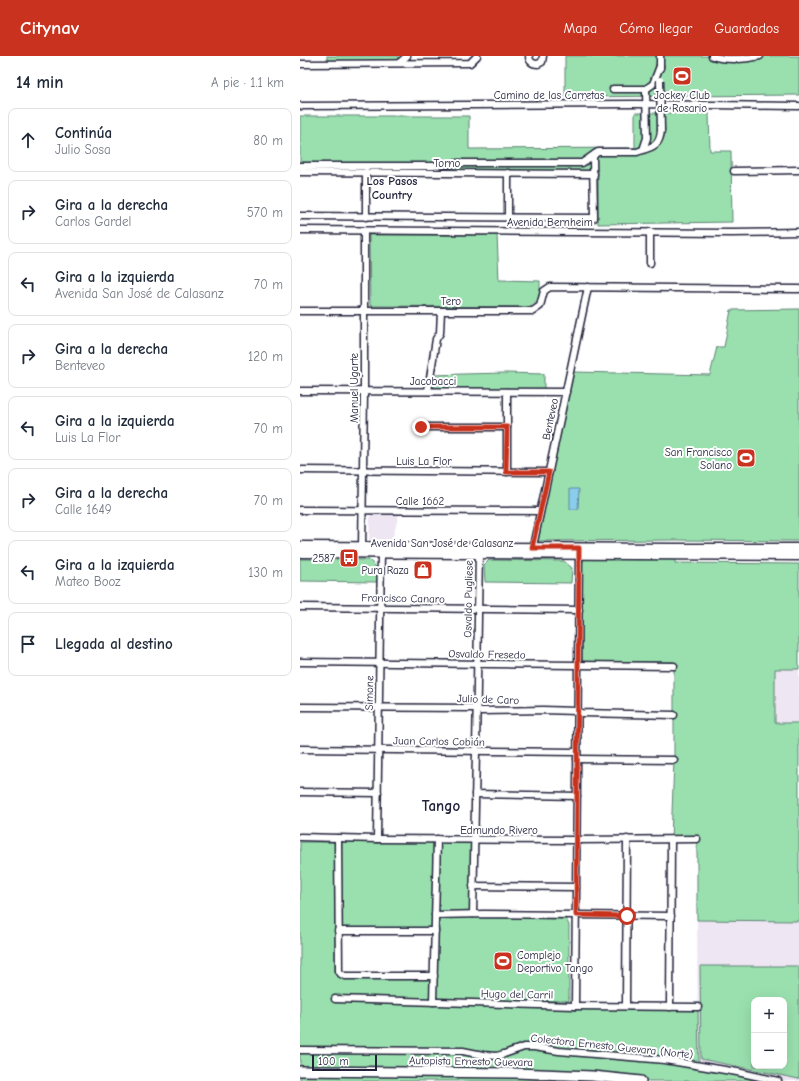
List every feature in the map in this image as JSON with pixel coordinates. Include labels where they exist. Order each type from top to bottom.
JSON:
[{"type":"highway","name":"Autopista Ernesto Guevara","points":[[300,1071],[515,1073],[592,1076],[642,1081]]},
{"type":"main road","name":"Avenida San José de Calasanz","points":[[579,552],[701,545],[799,548]]},
{"type":"main road","name":"Avenida San José de Calasanz","points":[[300,546],[362,550]]},
{"type":"main road","name":"Avenida San José de Calasanz","points":[[300,553],[381,550],[799,556]]},
{"type":"street","points":[[399,63],[407,56]]},
{"type":"street","points":[[300,64],[470,63],[477,56]]},
{"type":"street","points":[[530,56],[531,62],[538,64],[542,62],[543,56]]},
{"type":"street","points":[[300,166],[433,166],[459,163],[582,163],[598,152],[637,152],[654,145],[660,138],[660,56]]},
{"type":"street","points":[[712,56],[728,59],[742,59],[760,56]]},
{"type":"street","points":[[614,89],[646,89],[659,77]]},
{"type":"street","points":[[643,150],[647,138],[646,89]]},
{"type":"street","name":"Camino de las Carretas","points":[[300,106],[646,104],[799,106]]},
{"type":"street","points":[[300,216],[594,218],[593,158],[595,154]]},
{"type":"street","points":[[734,171],[799,170]]},
{"type":"street","name":"Torno","points":[[300,172],[594,174]]},
{"type":"street","points":[[366,172],[366,217]]},
{"type":"street","points":[[508,173],[508,218]]},
{"type":"street","name":"Avenida Bernheim","points":[[300,230],[799,232]]},
{"type":"street","name":"Manuel Ugarte","points":[[362,550],[364,230]]},
{"type":"street","points":[[650,232],[650,263]]},
{"type":"street","name":"Tero","points":[[300,311],[533,311],[540,306],[544,291],[550,287],[588,287]]},
{"type":"street","points":[[588,287],[799,289]]},
{"type":"street","name":"Benteveo","points":[[532,551],[588,287]]},
{"type":"street","points":[[428,391],[436,339],[440,334],[441,311]]},
{"type":"street","name":"Jacobacci","points":[[300,391],[566,392]]},
{"type":"street","points":[[506,472],[507,392]]},
{"type":"street","points":[[418,425],[421,427],[507,427]]},
{"type":"street","name":"Luis La Flor","points":[[300,470],[549,472]]},
{"type":"street","name":"Calle 1662","points":[[300,510],[540,511]]},
{"type":"street","name":"Simone","points":[[378,839],[381,550]]},
{"type":"street","name":"Osvaldo Pugliese","points":[[472,914],[479,551]]},
{"type":"street","points":[[575,1006],[579,552]]},
{"type":"street","name":"Francisco Canaro","points":[[300,607],[579,610]]},
{"type":"street","name":"Osvaldo Fresedo","points":[[300,662],[674,666]]},
{"type":"street","name":"Julio de Caro","points":[[300,707],[474,708],[481,710],[543,710],[576,711],[581,713],[674,715]]},
{"type":"street","name":"Juan Carlos Cobián","points":[[300,749],[578,752]]},
{"type":"street","points":[[577,759],[674,760]]},
{"type":"street","points":[[300,792],[378,793]]},
{"type":"street","points":[[475,794],[577,796]]},
{"type":"street","name":"Edmundo Rivero","points":[[300,837],[378,839],[697,839]]},
{"type":"street","points":[[338,838],[338,931],[339,969],[341,974],[345,976],[434,976]]},
{"type":"street","points":[[433,1002],[437,839]]},
{"type":"street","points":[[626,1006],[627,839]]},
{"type":"street","points":[[670,1007],[672,840]]},
{"type":"street","points":[[473,886],[576,887]]},
{"type":"street","points":[[435,915],[671,916]]},
{"type":"street","points":[[338,931],[435,931]]},
{"type":"street","name":"Hugo del Carril","points":[[335,999],[575,1006],[698,1007]]},
{"type":"street","name":"Colectora Ernesto Guevara (Norte)","points":[[300,1050],[463,1051],[497,1056],[524,1047],[534,1047],[559,1051],[665,1060],[737,1072],[778,1081]]},
{"type":"shaded area","points":[[372,514],[399,514],[392,540],[369,540],[370,517]]},
{"type":"shaded area","points":[[775,669],[799,669],[799,723],[775,723]]},
{"type":"shaded area","points":[[697,920],[799,921],[799,1081],[778,1081],[698,1065]]},
{"type":"green space","points":[[327,56],[398,56],[398,61],[327,61]]},
{"type":"green space","name":"Jockey Club de Rosario","points":[[565,56],[799,56],[799,95],[565,97]]},
{"type":"green space","points":[[635,113],[709,113],[710,151],[731,151],[732,222],[598,224],[598,171],[300,169],[300,116],[469,116],[469,149],[635,148]]},
{"type":"green space","points":[[369,235],[497,235],[499,280],[540,281],[538,299],[529,307],[370,306]]},
{"type":"green space","points":[[799,309],[799,541],[538,541],[573,372],[710,375],[717,347],[724,347],[731,310]]},
{"type":"green space","points":[[506,373],[544,374],[544,389],[434,388],[434,375]]},
{"type":"green space","points":[[587,558],[675,559],[675,563],[799,564],[799,669],[775,669],[775,723],[799,723],[799,921],[697,920],[697,839],[671,840],[674,760],[674,662],[582,662],[582,565],[584,560]]},
{"type":"green space","points":[[300,559],[369,560],[377,568],[377,582],[300,581]]},
{"type":"green space","points":[[489,560],[564,561],[572,568],[571,583],[485,582],[484,565]]},
{"type":"green space","points":[[300,842],[335,842],[335,972],[338,972],[340,975],[429,978],[431,980],[430,998],[428,1000],[698,1007],[699,1065],[778,1081],[300,1081]]},
{"type":"green space","points":[[340,842],[433,842],[432,924],[429,928],[341,928]]},
{"type":"green space","points":[[440,842],[470,842],[471,844],[470,911],[438,912]]},
{"type":"green space","name":"Complejo Deportivo Tango","points":[[440,917],[566,919],[569,925],[569,1001],[438,1000],[436,997],[437,919]]},
{"type":"green space","points":[[700,966],[799,966],[799,1079],[701,1059]]},
{"type":"water","points":[[570,489],[579,489],[578,509],[570,509]]},
{"type":"place","name":"Jockey Club de Rosario","points":[[682,76]]},
{"type":"place","name":"San Francisco Solano","points":[[746,458]]},
{"type":"place","name":"2587","points":[[349,558]]},
{"type":"place","name":"Pura Raza","points":[[423,570]]},
{"type":"place","name":"Complejo Deportivo Tango","points":[[503,961]]},
{"type":"district","name":"Los Pasos Country","points":[[392,188]]},
{"type":"district","name":"Tango","points":[[441,806]]},
{"type":"route","points":[[421,427],[507,427],[506,472],[549,472],[532,548],[579,548],[576,915],[627,916]]}]
